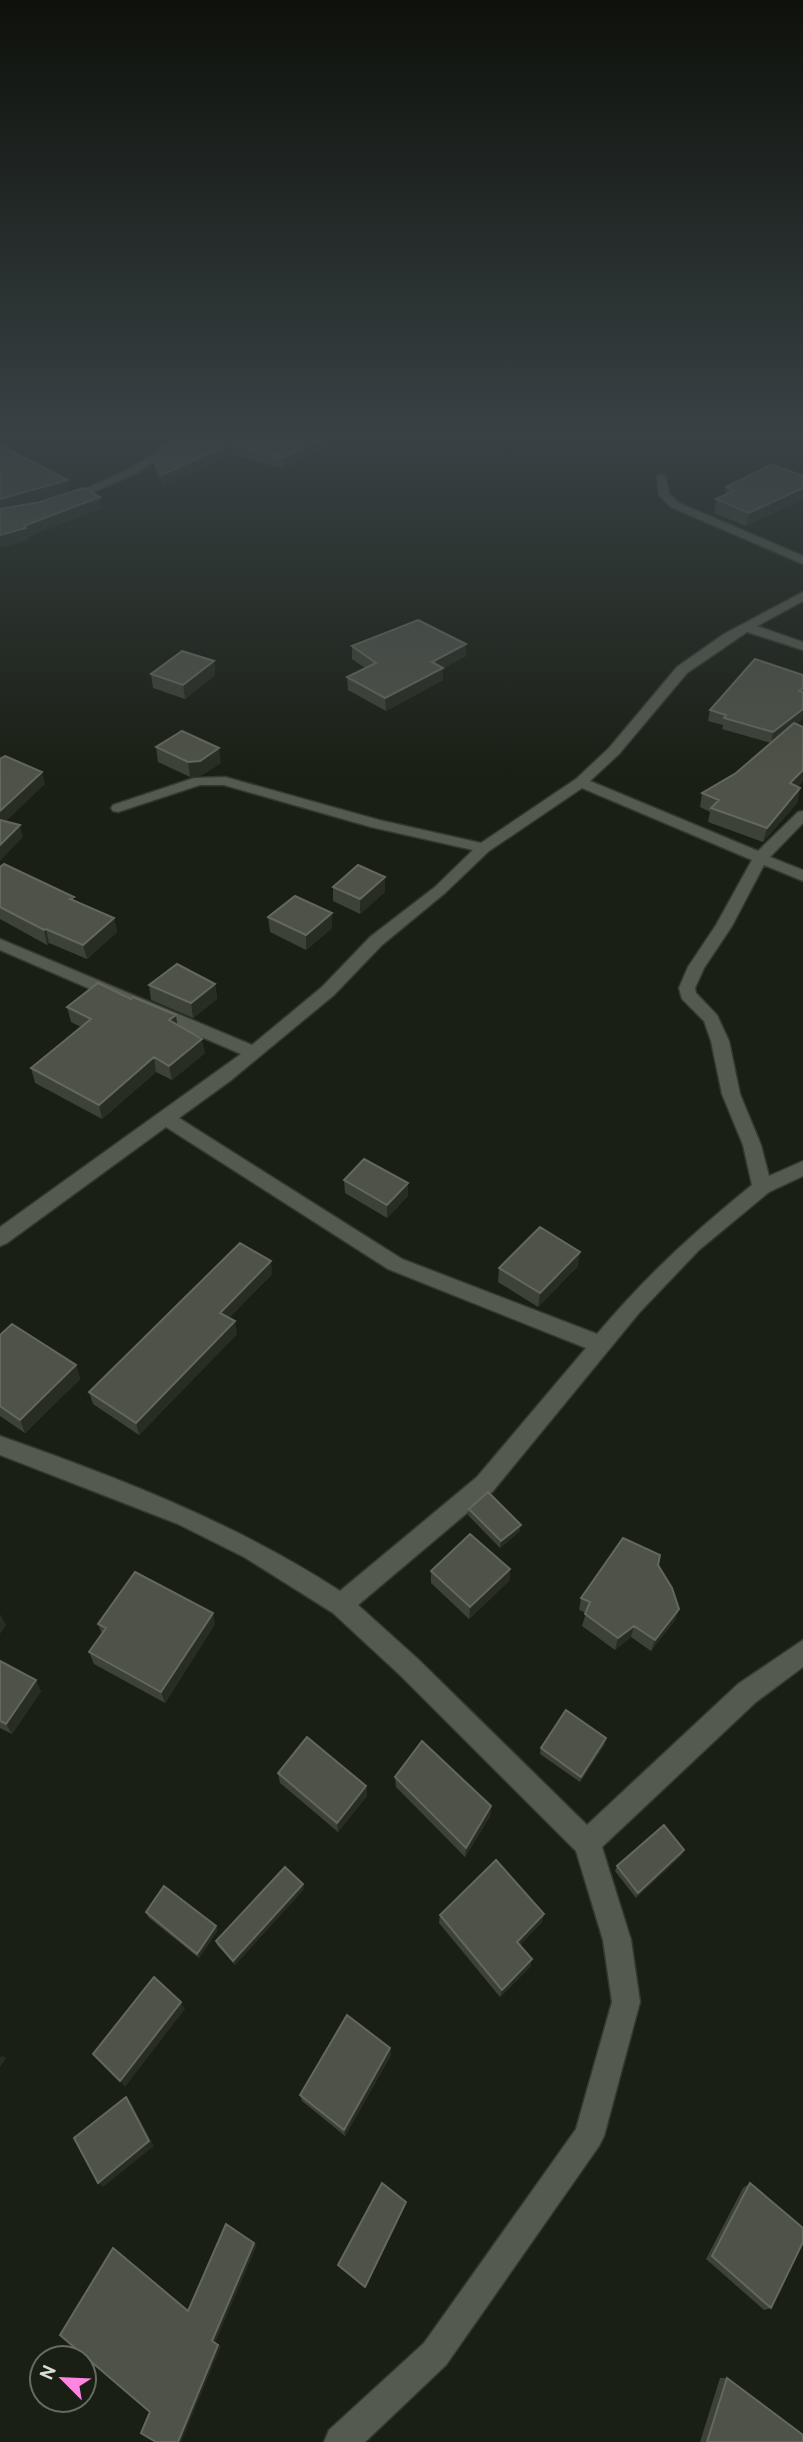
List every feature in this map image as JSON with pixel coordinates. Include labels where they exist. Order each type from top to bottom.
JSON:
[{"type":"street","points":[[777,549],[803,560]]},
{"type":"street","points":[[0,1238],[56,1195],[167,1119],[254,1053],[328,991],[376,941],[440,890],[484,848],[581,782],[614,751],[682,670],[746,627],[803,596]]},
{"type":"street","points":[[746,627],[803,646]]},
{"type":"street","points":[[118,808],[199,781],[225,782],[376,824],[484,848]]},
{"type":"street","points":[[581,782],[803,876]]},
{"type":"street","points":[[762,1186],[752,1145],[731,1094],[720,1041],[712,1019],[688,995],[687,988],[696,967],[724,926],[760,858],[803,815]]},
{"type":"street","points":[[0,944],[254,1053]]},
{"type":"street","points":[[167,1119],[395,1264],[602,1345]]},
{"type":"street","points":[[341,1605],[485,1484],[657,1278],[762,1186],[803,1168]]},
{"type":"street","points":[[0,1445],[186,1517],[252,1550],[341,1605],[459,1714],[587,1843],[617,1940],[626,2002],[589,2136],[435,2354],[341,2442]]},
{"type":"street","points":[[587,1843],[747,1693],[803,1652]]},
{"type":"building","points":[[418,620],[466,644],[432,662],[443,668],[385,698],[347,677],[376,663],[352,646]]},
{"type":"building","points":[[182,651],[214,661],[183,685],[151,674]]},
{"type":"building","points":[[755,659],[803,675],[803,688],[799,691],[803,692],[803,709],[773,732],[724,718],[726,715],[710,710]]},
{"type":"building","points":[[794,723],[803,727],[803,770],[790,783],[800,788],[767,828],[711,808],[719,800],[702,793],[736,773]]},
{"type":"building","points":[[182,731],[219,748],[200,761],[188,762],[156,747]]},
{"type":"building","points":[[5,756],[42,772],[0,811],[0,759]]},
{"type":"building","points":[[0,820],[20,825],[0,845]]},
{"type":"building","points":[[4,864],[74,897],[70,899],[114,918],[83,945],[44,930],[0,907],[0,867]]},
{"type":"building","points":[[358,865],[385,877],[360,899],[333,887]]},
{"type":"building","points":[[295,896],[332,913],[306,935],[268,917]]},
{"type":"building","points":[[177,964],[215,984],[191,1003],[149,985]]},
{"type":"building","points":[[98,983],[131,999],[133,997],[176,1015],[169,1020],[202,1039],[169,1066],[154,1057],[99,1105],[31,1068],[91,1019],[67,1007]]},
{"type":"building","points":[[364,1159],[408,1183],[387,1205],[344,1180]]},
{"type":"building","points":[[540,1227],[580,1252],[540,1293],[499,1268]]},
{"type":"building","points":[[240,1243],[271,1261],[220,1313],[235,1321],[136,1423],[89,1392]]},
{"type":"building","points":[[12,1324],[76,1365],[20,1420],[0,1406],[0,1335]]},
{"type":"building","points":[[488,1492],[521,1525],[501,1541],[469,1509]]},
{"type":"building","points":[[470,1534],[510,1569],[470,1607],[431,1571]]},
{"type":"building","points":[[623,1538],[660,1555],[658,1565],[672,1588],[679,1609],[655,1640],[634,1626],[618,1638],[585,1614],[590,1602],[581,1598]]},
{"type":"building","points":[[135,1572],[213,1613],[161,1692],[89,1652],[106,1628],[98,1624]]},
{"type":"building","points":[[0,1661],[36,1680],[6,1724],[0,1721]]},
{"type":"building","points":[[566,1710],[606,1738],[581,1777],[541,1748]]},
{"type":"building","points":[[307,1737],[366,1786],[337,1823],[278,1773]]},
{"type":"building","points":[[422,1741],[491,1806],[466,1848],[395,1777]]},
{"type":"building","points":[[664,1825],[684,1850],[638,1893],[617,1866]]},
{"type":"building","points":[[496,1860],[544,1914],[517,1942],[532,1959],[502,1990],[440,1915]]},
{"type":"building","points":[[285,1867],[303,1884],[233,1961],[216,1941]]},
{"type":"building","points":[[164,1886],[216,1926],[197,1954],[146,1912]]},
{"type":"building","points":[[154,1977],[181,2002],[120,2081],[93,2054]]},
{"type":"building","points":[[347,2015],[390,2048],[344,2130],[300,2095]]},
{"type":"building","points":[[126,2097],[149,2141],[98,2183],[74,2138]]},
{"type":"building","points":[[382,2183],[406,2202],[365,2287],[338,2265]]},
{"type":"building","points":[[750,2183],[803,2228],[803,2242],[771,2308],[712,2256]]},
{"type":"building","points":[[226,2224],[254,2243],[212,2341],[218,2345],[178,2442],[156,2442],[141,2433],[150,2412],[98,2368],[98,2344],[71,2344],[60,2335],[113,2248],[188,2311]]},
{"type":"building","points":[[727,2378],[803,2435],[803,2442],[707,2442]]}]
